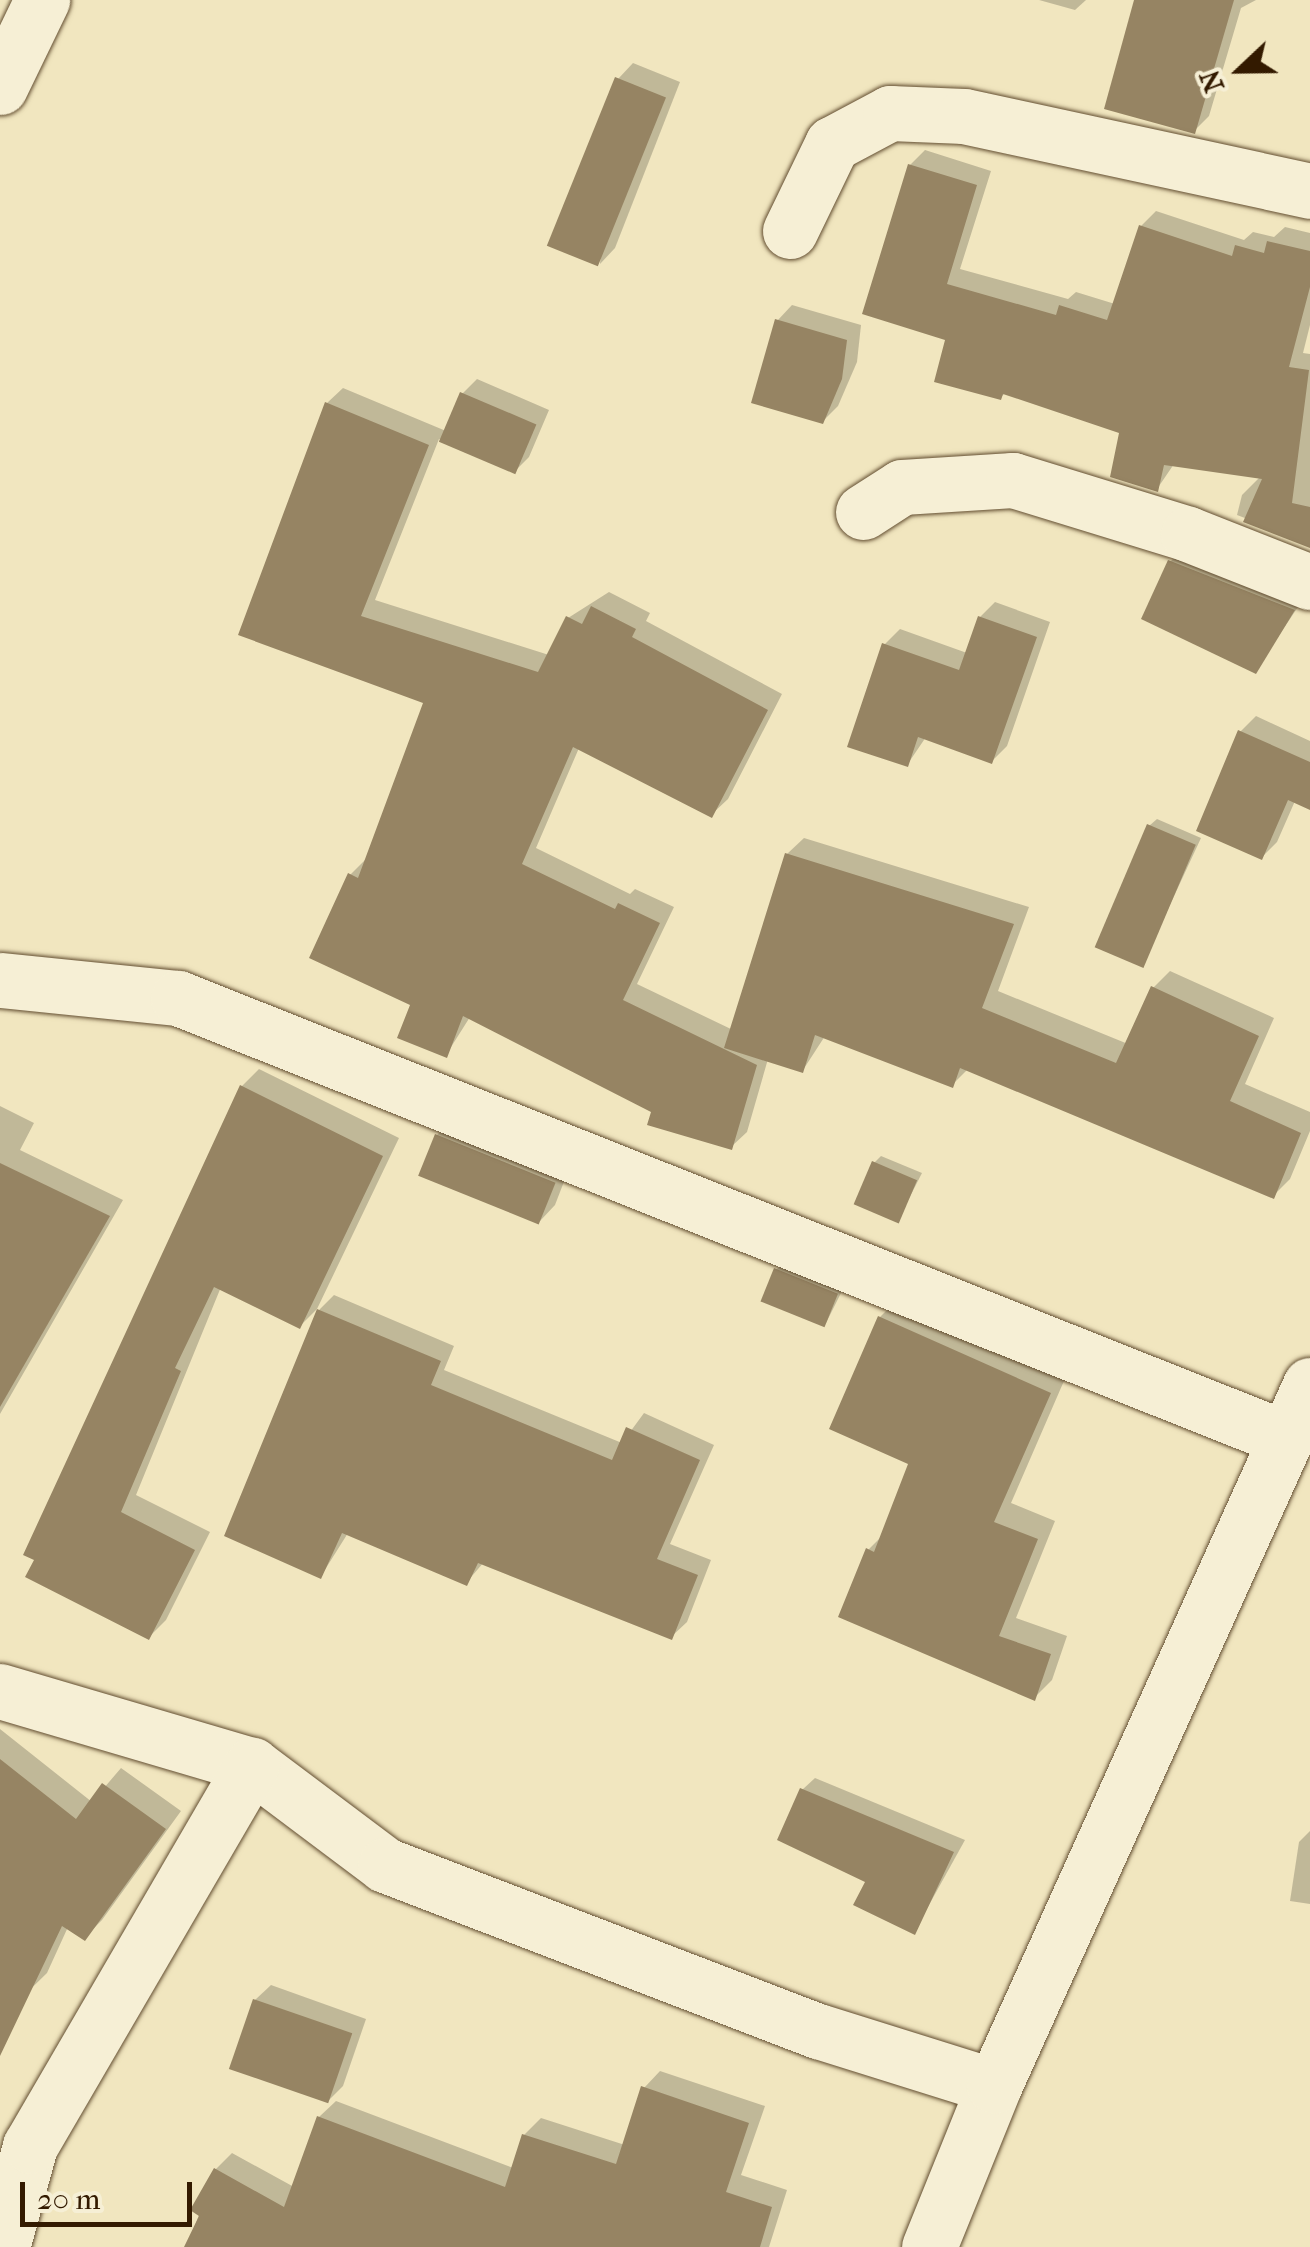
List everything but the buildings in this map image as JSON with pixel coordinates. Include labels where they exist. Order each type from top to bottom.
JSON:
[{"type":"street","points":[[0,87],[42,0]]},
{"type":"street","points":[[790,231],[832,144],[890,113],[964,116],[1310,191]]},
{"type":"street","points":[[863,512],[902,486],[1013,480],[1188,534],[1310,582]]},
{"type":"street","points":[[0,980],[178,998],[1282,1437]]},
{"type":"street","points":[[929,2247],[994,2086],[1282,1437],[1310,1386]]},
{"type":"street","points":[[0,1691],[252,1765],[385,1865],[818,2030],[994,2086]]},
{"type":"street","points":[[2,2247],[30,2146],[252,1765]]}]
